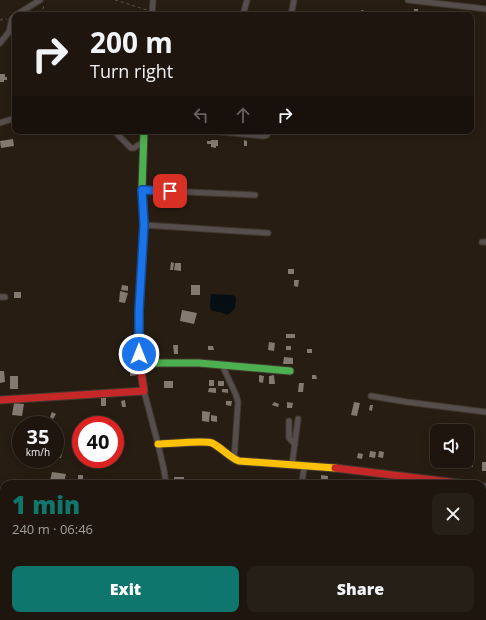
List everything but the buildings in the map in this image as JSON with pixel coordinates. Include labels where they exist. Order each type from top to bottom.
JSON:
[{"type":"street","points":[[21,12],[40,0]]},
{"type":"street","points":[[152,12],[154,0]]},
{"type":"street","points":[[244,12],[246,0]]},
{"type":"street","points":[[292,12],[294,0]]},
{"type":"street","points":[[408,0],[486,10]]},
{"type":"street","points":[[0,44],[9,32],[12,19]]},
{"type":"street","points":[[0,123],[12,119]]},
{"type":"street","points":[[117,134],[131,148],[134,148],[143,142]]},
{"type":"street","points":[[144,134],[142,190],[144,225],[139,310],[139,363],[165,480]]},
{"type":"street","points":[[242,134],[263,136],[268,134]]},
{"type":"street","points":[[142,190],[255,195]]},
{"type":"street","points":[[144,225],[268,233]]},
{"type":"street","points":[[139,363],[199,363],[290,371]]},
{"type":"street","points":[[222,365],[238,402],[234,460]]},
{"type":"street","points":[[0,400],[144,390]]},
{"type":"street","points":[[371,396],[486,412]]},
{"type":"street","points":[[292,465],[298,419]]},
{"type":"street","points":[[288,421],[289,438],[295,444]]},
{"type":"street","points":[[158,444],[210,442],[234,460],[353,470],[434,480]]},
{"type":"street","points":[[302,480],[304,466]]},
{"type":"path","points":[[42,12],[44,0]]},
{"type":"path","points":[[115,0],[149,12]]},
{"type":"shaded area","points":[[211,294],[232,295],[236,297],[235,308],[228,315],[212,311],[210,308]]},
{"type":"traffic: fast","points":[[140,294],[144,221],[142,189],[144,134]]},
{"type":"traffic: fast","points":[[139,363],[199,363],[290,371]]},
{"type":"traffic: slow","points":[[158,444],[208,442],[216,445],[239,461],[335,468]]},
{"type":"traffic: jam","points":[[0,400],[144,391],[138,351],[140,294]]},
{"type":"traffic: jam","points":[[335,468],[433,480]]},
{"type":"route","points":[[139,354],[139,310],[144,225],[142,190],[170,191]]}]
